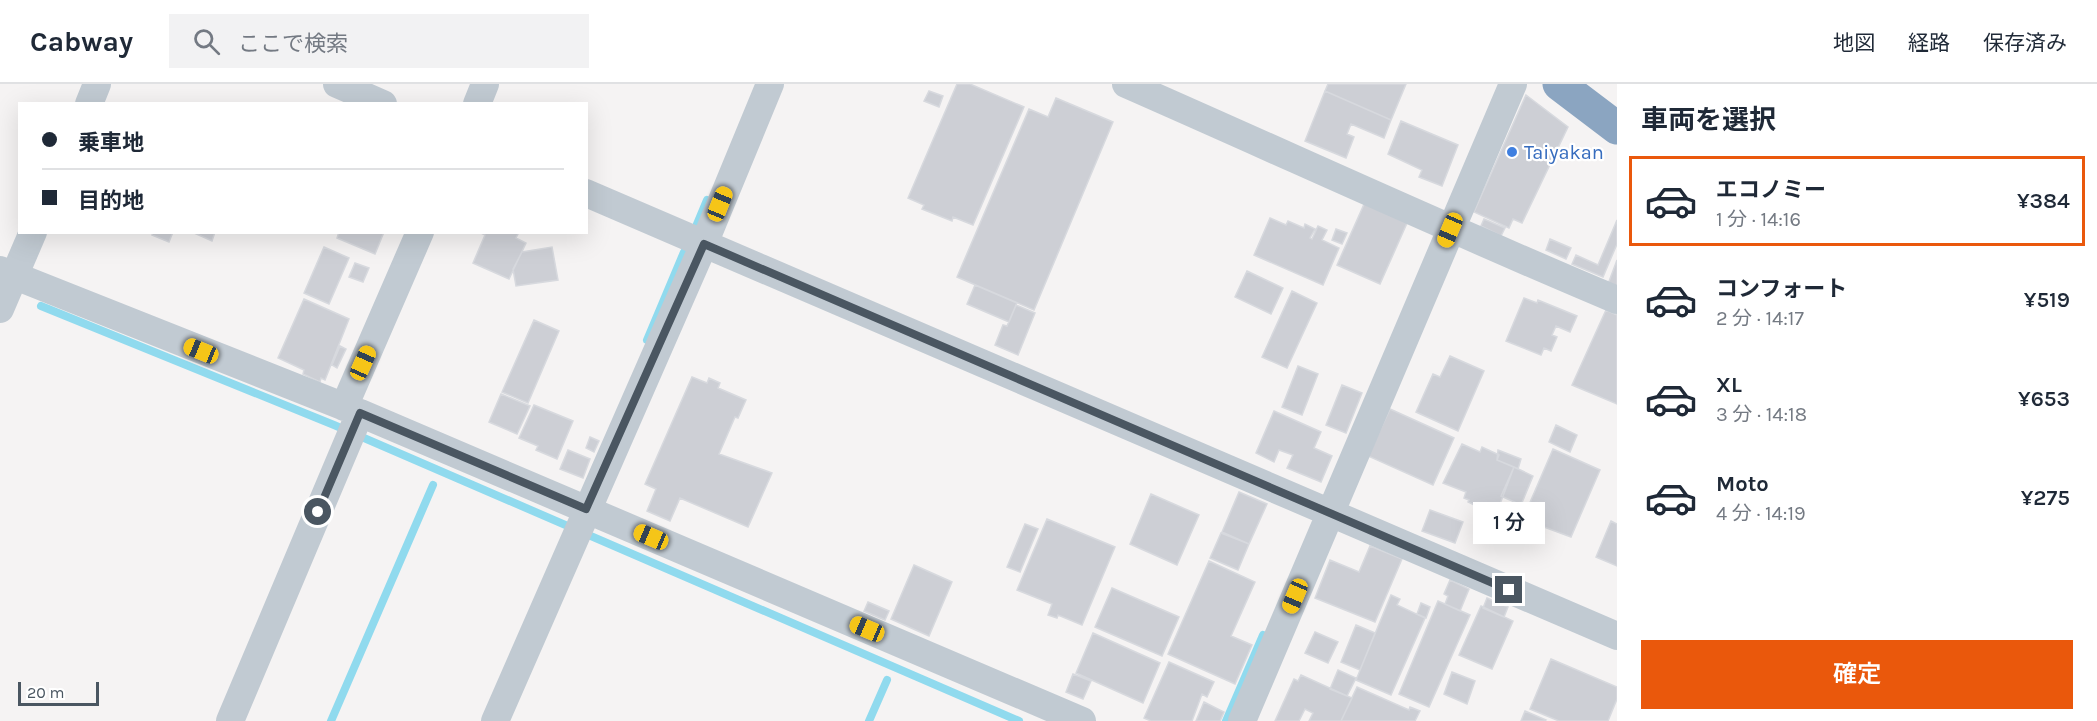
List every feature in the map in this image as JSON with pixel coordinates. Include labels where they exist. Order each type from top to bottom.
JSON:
[{"type":"highway","points":[[1559,84],[1617,128]]},
{"type":"street","points":[[90,102],[97,84]]},
{"type":"street","points":[[337,84],[378,102]]},
{"type":"street","points":[[478,102],[485,84]]},
{"type":"street","points":[[495,721],[585,511],[704,244],[770,84]]},
{"type":"street","points":[[1126,84],[1450,230],[1617,300]]},
{"type":"street","points":[[1242,721],[1513,84]]},
{"type":"street","points":[[588,194],[1617,636]]},
{"type":"street","points":[[0,309],[7,273],[32,234]]},
{"type":"street","points":[[230,721],[345,449],[354,412],[419,234]]},
{"type":"street","points":[[7,273],[354,412],[1082,721]]},
{"type":"building","points":[[957,84],[970,84],[1024,107],[973,225],[953,217],[952,221],[922,209],[924,205],[908,198]]},
{"type":"building","points":[[1328,84],[1406,84],[1391,120],[1325,91]]},
{"type":"building","points":[[929,91],[943,96],[939,107],[924,101]]},
{"type":"building","points":[[1325,91],[1391,120],[1384,138],[1351,124],[1347,134],[1354,137],[1346,158],[1305,141]]},
{"type":"building","points":[[1526,95],[1568,127],[1522,223],[1513,219],[1509,228],[1474,212]]},
{"type":"building","points":[[1056,98],[1113,122],[1034,310],[957,277],[1029,109],[1048,117]]},
{"type":"building","points":[[1401,121],[1458,145],[1442,186],[1419,177],[1422,170],[1388,154]]},
{"type":"building","points":[[1365,202],[1408,221],[1380,284],[1337,265]]},
{"type":"building","points":[[1270,218],[1286,225],[1288,221],[1304,228],[1305,224],[1315,229],[1310,238],[1312,239],[1318,226],[1327,230],[1322,240],[1339,248],[1323,285],[1254,255]]},
{"type":"building","points":[[1484,219],[1505,228],[1501,236],[1481,226]]},
{"type":"building","points":[[1617,220],[1617,244],[1603,277],[1572,264],[1576,255],[1598,265]]},
{"type":"building","points":[[1336,229],[1347,233],[1342,244],[1332,240]]},
{"type":"building","points":[[152,234],[172,234],[169,242]]},
{"type":"building","points":[[196,234],[214,234],[212,241]]},
{"type":"building","points":[[338,234],[383,234],[375,254],[337,238]]},
{"type":"building","points":[[483,234],[518,234],[516,238],[526,243],[509,279],[473,263],[485,235]]},
{"type":"building","points":[[1550,239],[1571,248],[1566,259],[1546,250]]},
{"type":"building","points":[[324,247],[349,258],[329,304],[304,293]]},
{"type":"building","points":[[552,247],[558,280],[516,286],[513,269],[522,252]]},
{"type":"building","points":[[1617,260],[1617,288],[1608,284]]},
{"type":"building","points":[[355,263],[369,268],[363,282],[349,277]]},
{"type":"building","points":[[1247,271],[1283,288],[1271,314],[1235,297]]},
{"type":"building","points":[[975,285],[1017,303],[1009,322],[967,304]]},
{"type":"building","points":[[1292,291],[1317,303],[1287,368],[1262,357]]},
{"type":"building","points":[[1524,298],[1537,303],[1538,300],[1577,316],[1570,332],[1556,326],[1552,335],[1557,337],[1551,351],[1544,348],[1541,355],[1506,341]]},
{"type":"building","points":[[304,299],[349,319],[325,380],[321,378],[320,382],[303,374],[304,370],[278,358]]},
{"type":"building","points":[[1016,305],[1035,313],[1018,355],[995,345],[1003,325],[1007,326]]},
{"type":"building","points":[[1606,310],[1617,315],[1617,404],[1572,385]]},
{"type":"building","points":[[534,320],[559,331],[528,403],[502,392]]},
{"type":"building","points":[[340,346],[346,349],[337,368],[332,365]]},
{"type":"building","points":[[1450,356],[1484,371],[1458,431],[1416,412],[1433,374],[1440,377]]},
{"type":"building","points":[[1298,366],[1318,374],[1302,415],[1282,407]]},
{"type":"building","points":[[692,377],[707,383],[709,378],[720,383],[718,388],[746,400],[738,418],[735,417],[719,454],[772,473],[748,527],[680,498],[670,521],[647,511],[656,489],[645,484]]},
{"type":"building","points":[[1342,385],[1362,393],[1346,433],[1326,425]]},
{"type":"building","points":[[501,394],[530,406],[517,434],[489,422]]},
{"type":"building","points":[[534,405],[573,421],[557,459],[536,450],[538,446],[519,438]]},
{"type":"building","points":[[1390,409],[1454,438],[1433,485],[1368,456]]},
{"type":"building","points":[[1274,411],[1321,432],[1314,448],[1332,456],[1321,482],[1287,468],[1293,455],[1279,450],[1274,462],[1256,453]]},
{"type":"building","points":[[1556,425],[1577,435],[1570,452],[1549,442]]},
{"type":"building","points":[[590,437],[599,441],[594,452],[586,448]]},
{"type":"building","points":[[1462,444],[1480,452],[1482,447],[1499,455],[1497,460],[1514,467],[1497,512],[1468,502],[1469,500],[1464,498],[1466,492],[1443,483]]},
{"type":"building","points":[[1553,449],[1600,470],[1571,537],[1536,524],[1538,520],[1525,514]]},
{"type":"building","points":[[568,450],[590,459],[583,478],[560,469]]},
{"type":"building","points":[[1498,450],[1521,459],[1518,469],[1497,460]]},
{"type":"building","points":[[1514,467],[1533,476],[1521,505],[1501,496]]},
{"type":"building","points":[[1239,492],[1267,504],[1249,544],[1222,532]]},
{"type":"building","points":[[1151,494],[1199,515],[1177,565],[1130,544]]},
{"type":"building","points":[[1430,510],[1463,522],[1455,543],[1422,531]]},
{"type":"building","points":[[1047,519],[1115,547],[1082,625],[1058,615],[1057,618],[1048,615],[1052,604],[1017,590]]},
{"type":"building","points":[[1611,521],[1617,524],[1617,566],[1596,557]]},
{"type":"building","points":[[1025,524],[1038,529],[1020,572],[1007,567]]},
{"type":"building","points":[[1221,533],[1249,544],[1238,570],[1210,558]]},
{"type":"building","points":[[1370,546],[1402,559],[1375,622],[1315,598],[1330,560],[1359,572]]},
{"type":"building","points":[[1209,561],[1255,582],[1231,636],[1252,645],[1235,684],[1168,654]]},
{"type":"building","points":[[914,565],[952,582],[929,636],[891,619]]},
{"type":"building","points":[[1450,580],[1469,589],[1460,611],[1445,604],[1448,596],[1444,594]]},
{"type":"building","points":[[1112,588],[1179,617],[1162,656],[1095,627]]},
{"type":"building","points":[[1391,595],[1400,599],[1397,605],[1425,618],[1391,695],[1356,680]]},
{"type":"building","points":[[1487,598],[1508,607],[1504,617],[1483,608]]},
{"type":"building","points":[[1438,601],[1470,615],[1429,707],[1399,694]]},
{"type":"building","points":[[868,602],[889,611],[885,620],[864,611]]},
{"type":"building","points":[[1421,603],[1430,607],[1426,618],[1417,614]]},
{"type":"building","points":[[1481,606],[1513,621],[1492,669],[1459,655]]},
{"type":"building","points":[[1356,625],[1375,633],[1360,670],[1341,662]]},
{"type":"building","points":[[1315,632],[1338,642],[1328,663],[1305,653]]},
{"type":"building","points":[[1093,633],[1160,663],[1143,703],[1076,673]]},
{"type":"building","points":[[1551,659],[1617,687],[1617,699],[1608,721],[1559,721],[1530,709]]},
{"type":"building","points":[[1169,662],[1214,682],[1207,697],[1202,694],[1192,721],[1151,721],[1144,718]]},
{"type":"building","points":[[1338,670],[1356,678],[1347,696],[1330,689]]},
{"type":"building","points":[[1452,672],[1475,681],[1467,704],[1444,694]]},
{"type":"building","points":[[1073,674],[1091,681],[1083,699],[1066,692]]},
{"type":"building","points":[[1301,675],[1352,698],[1341,721],[1309,721],[1313,713],[1305,709],[1299,721],[1275,721],[1294,679],[1298,681]]},
{"type":"building","points":[[1357,687],[1409,710],[1410,707],[1420,711],[1415,721],[1341,721]]},
{"type":"building","points":[[1204,702],[1224,712],[1220,721],[1196,721]]},
{"type":"building","points":[[1525,711],[1546,720],[1521,721]]},
{"type":"waterway","points":[[697,224],[707,200]]},
{"type":"waterway","points":[[647,340],[684,252]]},
{"type":"waterway","points":[[41,306],[334,425],[1019,721]]},
{"type":"waterway","points":[[331,721],[433,485]]},
{"type":"waterway","points":[[1226,721],[1263,635]]},
{"type":"waterway","points":[[869,721],[887,680]]},
{"type":"place","name":"Taiyakan","points":[[1512,152]]},
{"type":"route","points":[[318,512],[360,413],[586,509],[704,244],[1509,590]]}]
